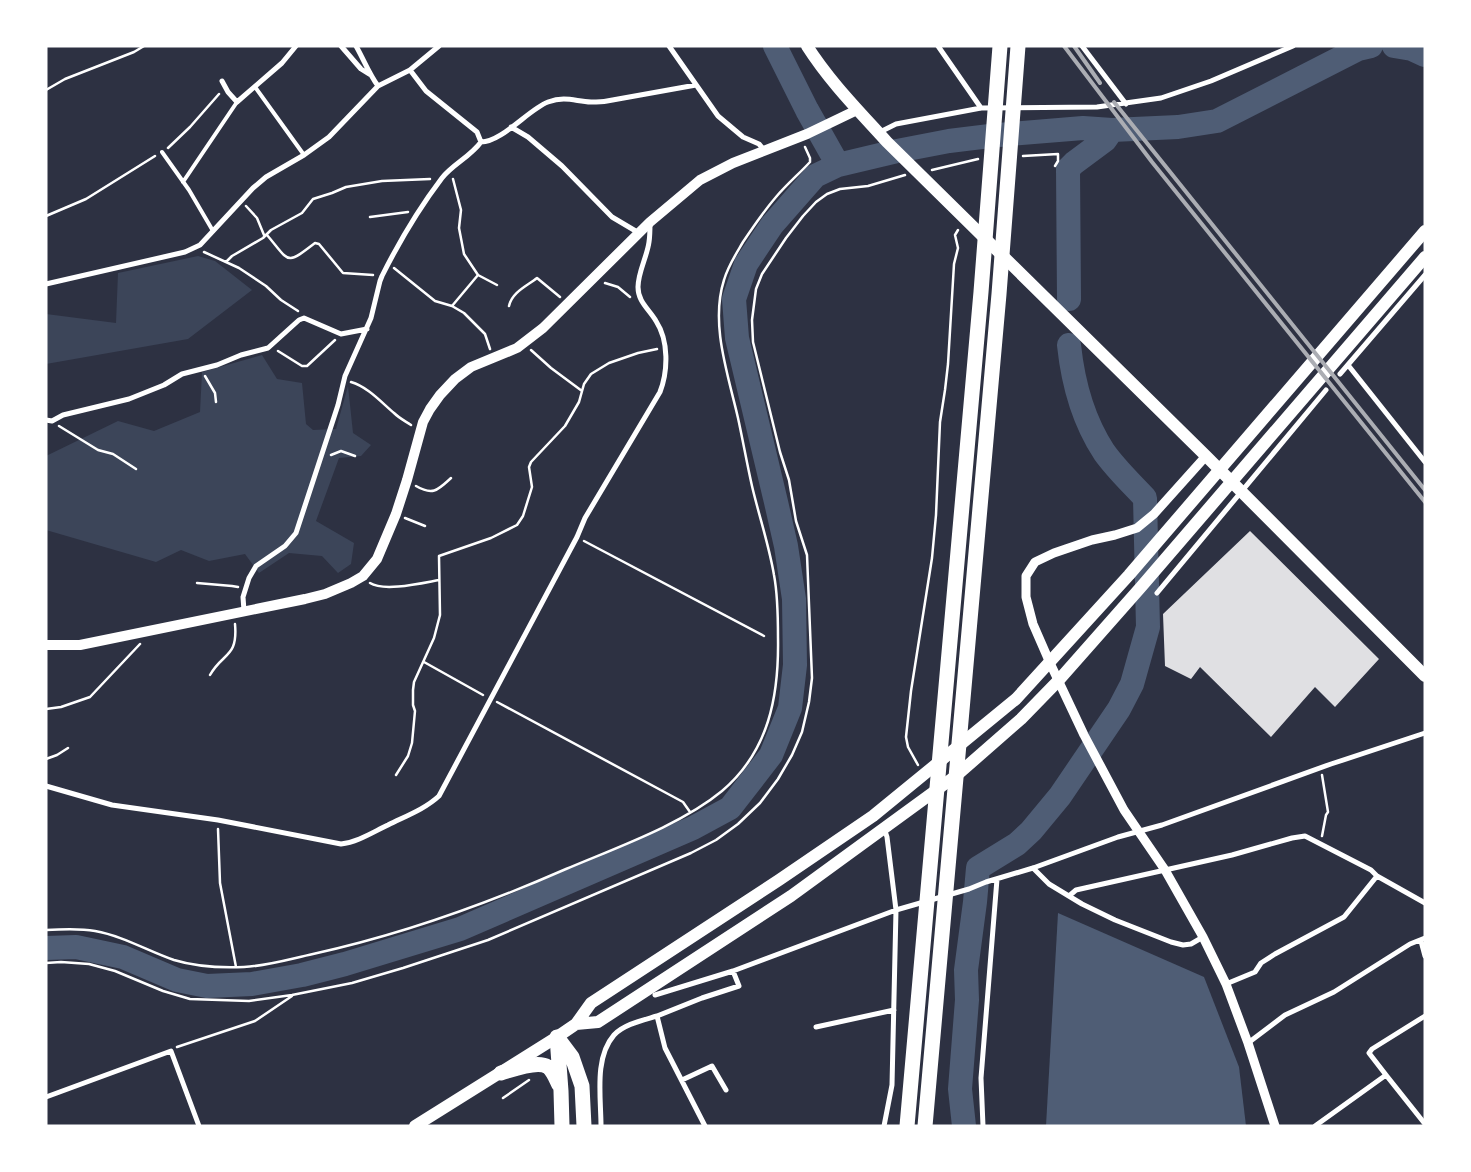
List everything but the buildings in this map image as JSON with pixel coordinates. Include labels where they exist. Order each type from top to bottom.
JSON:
[{"type":"highway","points":[[907,1126],[981,292],[1000,46]]},
{"type":"highway","points":[[925,1125],[999,294],[1018,46]]},
{"type":"highway","points":[[557,1036],[562,1126]]},
{"type":"highway","points":[[557,1036],[572,1057],[582,1086],[584,1126]]},
{"type":"highway","points":[[501,1073],[525,1066],[539,1065],[548,1068],[556,1077],[561,1091]]},
{"type":"main road","points":[[807,46],[857,110],[883,137],[1206,456],[1425,676]]},
{"type":"main road","points":[[46,645],[80,646],[324,594],[351,583],[362,576],[377,560],[396,514],[423,422],[440,395],[456,379],[471,367],[517,348],[543,328],[650,222],[700,180],[733,163],[826,126],[857,110]]},
{"type":"main road","points":[[417,1125],[576,1024],[591,1003],[873,816],[1016,699],[1129,575],[1425,231]]},
{"type":"main road","points":[[576,1024],[598,1022],[791,896],[957,775],[1021,720],[1141,587],[1425,257]]},
{"type":"street","points":[[222,81],[237,102],[282,63],[296,46]]},
{"type":"street","points":[[341,46],[361,68],[370,74]]},
{"type":"street","points":[[356,46],[378,86]]},
{"type":"street","points":[[46,284],[185,252],[200,245],[253,188],[266,177],[304,154],[338,128],[378,86],[410,70],[439,46]]},
{"type":"street","points":[[669,46],[718,116],[743,137],[759,144],[765,151]]},
{"type":"street","points":[[938,46],[981,108]]},
{"type":"street","points":[[1082,46],[1126,104]]},
{"type":"street","points":[[1273,46],[1278,53]]},
{"type":"street","points":[[883,137],[896,124],[981,108],[1097,107],[1161,98],[1194,87],[1293,46]]},
{"type":"street","points":[[410,70],[426,91],[477,132],[481,142]]},
{"type":"street","points":[[481,142],[488,142],[546,103],[564,98],[592,102],[607,101],[696,86]]},
{"type":"street","points":[[511,127],[528,137],[562,166],[612,217],[639,233]]},
{"type":"street","points":[[239,612],[249,578],[256,566],[285,546],[296,533],[338,405],[344,380],[372,318],[382,276],[388,264],[443,177],[474,151],[481,142]]},
{"type":"street","points":[[46,786],[112,805],[218,820],[341,844],[350,843],[362,838],[429,805],[439,796],[577,537],[585,518],[660,392],[666,372],[664,342],[657,321],[642,302],[638,288],[641,269],[650,241],[650,222]]},
{"type":"street","points":[[1340,374],[1425,275]]},
{"type":"street","points":[[49,420],[129,399],[164,385],[182,374],[216,365],[241,354],[268,348],[299,320],[304,318],[341,334],[367,329]]},
{"type":"street","points":[[1348,365],[1425,462]]},
{"type":"street","points":[[1157,593],[1326,390]]},
{"type":"street","points":[[1206,456],[1154,514],[1137,528],[1115,536],[1092,540],[1054,553],[1035,562],[1026,576],[1026,597],[1033,624],[1098,763],[1124,810],[1165,870],[1203,937],[1226,984],[1248,1043],[1274,1126]]},
{"type":"street","points":[[655,995],[733,971],[896,910],[969,889],[1138,831],[1162,825],[1320,768],[1425,733]]},
{"type":"street","points":[[884,828],[887,837],[896,910],[892,1085],[884,1126]]},
{"type":"street","points":[[1069,896],[1076,890],[1232,855],[1305,836],[1371,870],[1377,876],[1425,903]]},
{"type":"street","points":[[1033,868],[1049,884],[1115,920],[1183,945],[1191,944],[1203,937]]},
{"type":"street","points":[[1226,984],[1255,972],[1261,963],[1275,954],[1344,917],[1377,876]]},
{"type":"street","points":[[983,1126],[981,1078],[996,879]]},
{"type":"street","points":[[1248,1043],[1285,1015],[1334,992],[1410,944],[1423,939],[1425,956]]},
{"type":"street","points":[[601,1126],[600,1080],[603,1054],[615,1034],[633,1023],[739,986],[733,971]]},
{"type":"street","points":[[816,1028],[894,1010]]},
{"type":"street","points":[[657,1016],[665,1048],[705,1126]]},
{"type":"street","points":[[1425,1016],[1372,1049],[1369,1053],[1425,1124]]},
{"type":"street","points":[[46,1097],[171,1051],[199,1126]]},
{"type":"street","points":[[682,1080],[712,1066],[726,1090]]},
{"type":"street","points":[[1315,1126],[1386,1075]]},
{"type":"lane","points":[[255,86],[304,154]]},
{"type":"lane","points":[[183,182],[237,102]]},
{"type":"lane","points":[[162,152],[213,231]]},
{"type":"path","points":[[46,90],[65,79],[134,52],[144,46]]},
{"type":"path","points":[[46,216],[86,199],[169,148],[216,96],[227,90]]},
{"type":"path","points":[[46,930],[95,931],[126,940],[174,960],[196,966],[247,967],[347,947],[400,932],[482,904],[633,840],[676,821],[721,792],[733,780],[750,760],[770,719],[778,665],[778,625],[774,577],[764,528],[752,487],[719,334],[719,301],[724,280],[733,258],[778,194],[810,162],[804,135]]},
{"type":"path","points":[[1022,156],[1058,154],[1058,161],[1055,166]]},
{"type":"path","points":[[46,963],[89,964],[115,971],[163,991],[190,999],[249,1000],[292,995],[352,983],[488,940],[691,853],[716,840],[738,824],[760,803],[792,755],[802,732],[812,678],[807,556],[796,521],[789,480],[780,452],[753,342],[752,320],[756,289],[762,274],[786,238],[816,202],[827,194],[840,189],[868,186],[904,175],[915,169],[985,159]]},
{"type":"path","points":[[450,172],[461,210],[459,228],[464,254],[478,275],[497,285]]},
{"type":"path","points":[[226,262],[271,230],[302,213],[313,199],[346,187],[382,181],[443,177]]},
{"type":"path","points":[[241,201],[257,218],[264,235],[286,258],[292,259],[297,257],[315,243],[319,244],[344,273],[382,276]]},
{"type":"path","points":[[370,218],[420,211]]},
{"type":"path","points":[[926,774],[913,757],[908,747],[906,736],[911,691],[932,558],[940,422],[946,390],[954,264],[958,248],[955,235],[965,218]]},
{"type":"path","points":[[197,246],[201,250],[239,268],[266,286],[281,300],[299,311],[304,318]]},
{"type":"path","points":[[388,264],[435,301],[452,306],[464,313],[484,334],[494,357]]},
{"type":"path","points":[[452,306],[478,275]]},
{"type":"path","points":[[595,277],[601,282],[618,287],[640,306],[644,305]]},
{"type":"path","points":[[509,306],[510,299],[514,294],[537,278],[568,304]]},
{"type":"path","points":[[271,346],[302,366],[307,366],[341,334]]},
{"type":"path","points":[[525,342],[551,368],[582,391]]},
{"type":"path","points":[[396,775],[408,756],[412,743],[415,711],[412,690],[434,638],[440,615],[439,556],[491,538],[517,525],[523,516],[532,487],[531,462],[564,426],[579,402],[584,384],[591,374],[608,363],[638,353],[665,347]]},
{"type":"path","points":[[201,369],[215,394],[216,402]]},
{"type":"path","points":[[344,380],[355,383],[378,398],[395,414],[420,432]]},
{"type":"path","points":[[49,420],[98,450],[113,454],[136,469]]},
{"type":"path","points":[[318,464],[338,451],[355,456]]},
{"type":"path","points":[[407,480],[428,492],[435,491],[451,478]]},
{"type":"path","points":[[396,514],[425,526]]},
{"type":"path","points":[[577,537],[764,636]]},
{"type":"path","points":[[362,576],[376,587],[439,580]]},
{"type":"path","points":[[197,583],[232,586],[245,590]]},
{"type":"path","points":[[210,676],[234,645],[239,612]]},
{"type":"path","points":[[46,709],[90,698],[142,642],[143,633]]},
{"type":"path","points":[[424,662],[683,802],[690,812]]},
{"type":"path","points":[[46,759],[56,756],[68,748]]},
{"type":"path","points":[[1320,768],[1328,812],[1320,844]]},
{"type":"path","points":[[218,820],[220,883],[236,967]]},
{"type":"path","points":[[171,1051],[179,1046],[255,1021],[292,995]]},
{"type":"path","points":[[503,1098],[532,1078]]},
{"type":"shaded area","points":[[198,256],[215,261],[252,290],[188,339],[46,364],[46,314],[116,323],[118,273]]},
{"type":"shaded area","points":[[262,355],[277,379],[302,383],[306,424],[313,430],[336,429],[348,386],[353,433],[371,445],[361,456],[339,458],[316,521],[354,543],[351,564],[338,573],[322,556],[289,553],[259,573],[245,554],[209,561],[181,550],[156,562],[46,530],[46,456],[118,421],[154,431],[200,412],[202,372]]},
{"type":"shaded area","points":[[1058,913],[1204,977],[1239,1067],[1246,1126],[1046,1126]]},
{"type":"waterway","points":[[775,46],[807,110],[838,165]]},
{"type":"waterway","points":[[46,948],[76,947],[123,957],[177,980],[207,986],[252,984],[302,975],[460,929],[693,828],[730,808],[771,755],[790,708],[795,665],[794,599],[786,546],[737,338],[734,299],[746,264],[772,225],[815,176],[838,165],[949,141],[998,135],[1083,128],[1112,130],[1178,127],[1217,121],[1358,49],[1371,46]]},
{"type":"waterway","points":[[1394,46],[1412,49],[1425,55]]},
{"type":"waterway","points":[[1069,299],[1068,169],[1105,140],[1112,130]]},
{"type":"waterway","points":[[964,1126],[960,1089],[967,1000],[966,970],[978,868],[1017,844],[1031,831],[1060,796],[1119,709],[1132,684],[1148,627],[1145,498],[1104,452],[1090,427],[1076,387],[1069,345]]},
{"type":"railway","points":[[1064,46],[1152,162],[1425,502]]},
{"type":"railway","points":[[1074,46],[1100,83]]},
{"type":"railway","points":[[1114,102],[1425,490]]}]
